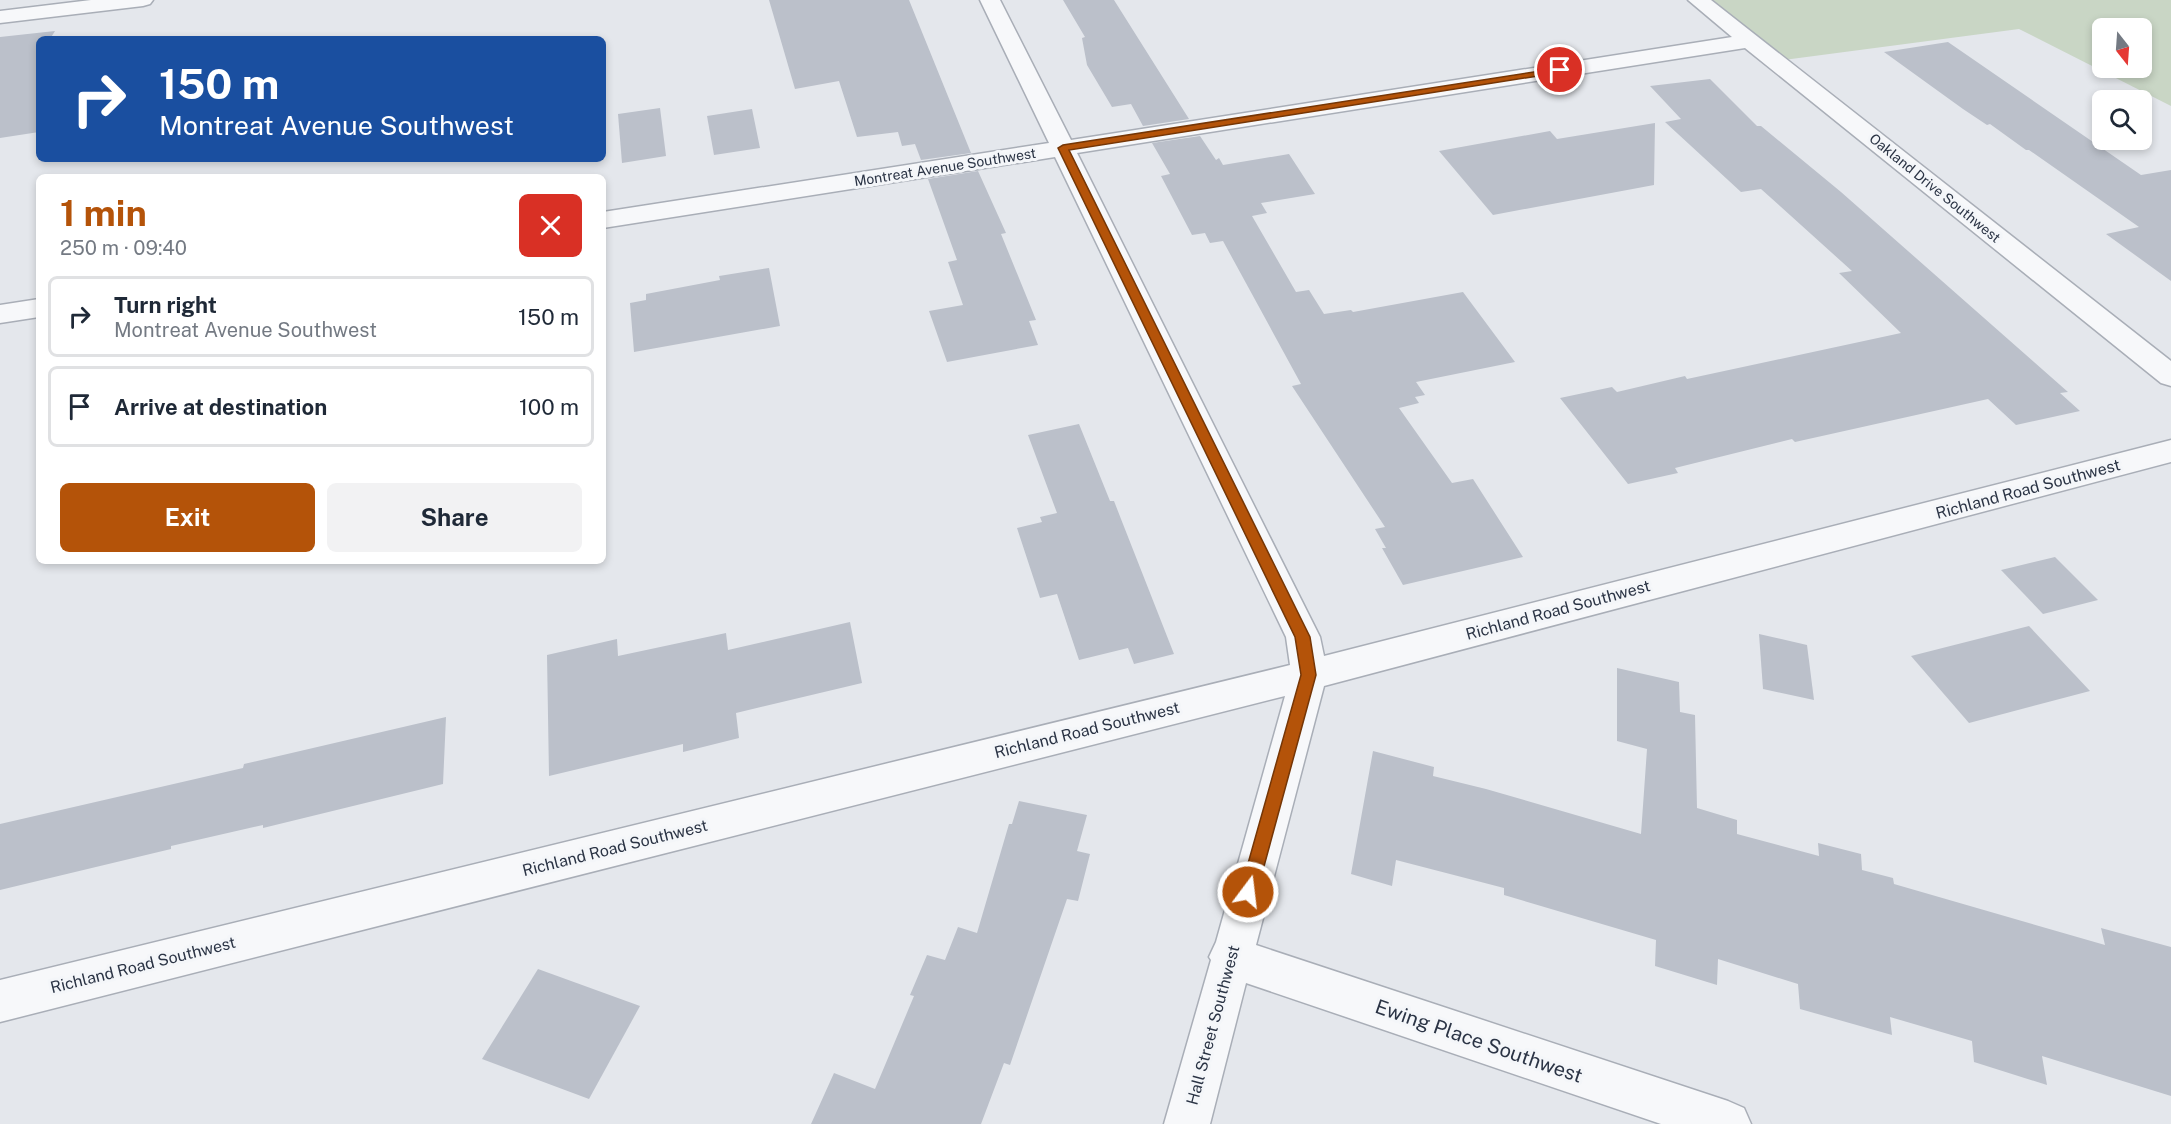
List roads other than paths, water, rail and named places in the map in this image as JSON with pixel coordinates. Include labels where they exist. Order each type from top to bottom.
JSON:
[{"type":"street","points":[[0,17],[142,0]]},
{"type":"street","name":"Hall Street Southwest","points":[[990,0],[1303,637],[1308,675],[1230,957],[1187,1124]]},
{"type":"street","name":"Oakland Drive Southwest","points":[[1698,0],[2171,376]]},
{"type":"street","name":"Montreat Avenue Southwest","points":[[606,220],[1749,41]]},
{"type":"street","points":[[0,314],[36,308]]},
{"type":"street","name":"Richland Road Southwest","points":[[0,1001],[1308,675],[2171,452]]},
{"type":"street","name":"Ewing Place Southwest","points":[[1230,957],[1728,1124]]}]
